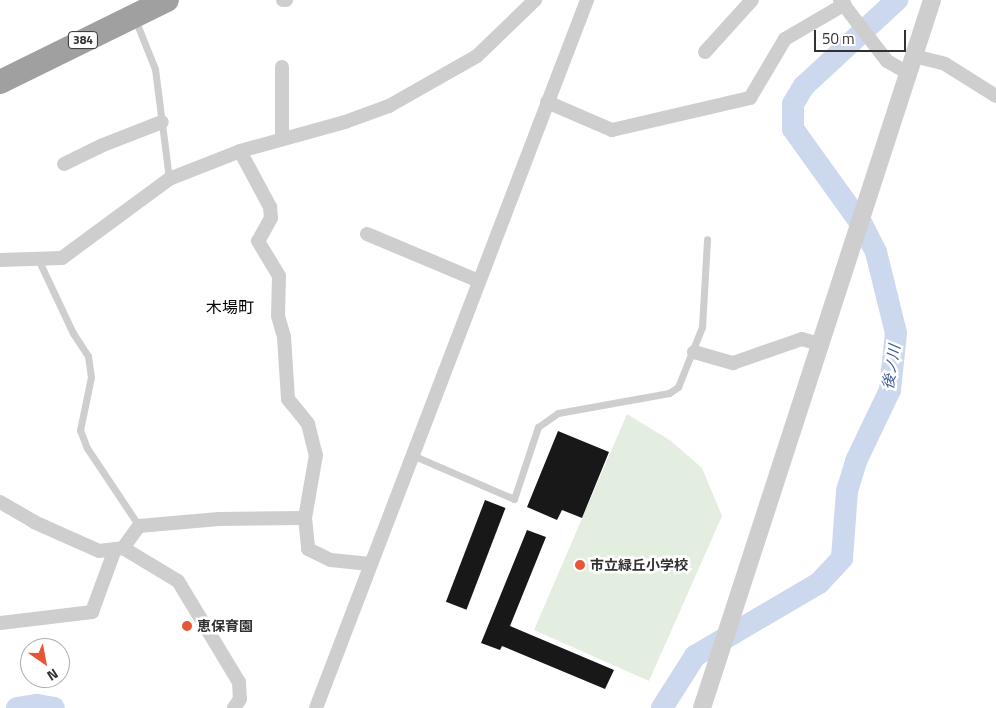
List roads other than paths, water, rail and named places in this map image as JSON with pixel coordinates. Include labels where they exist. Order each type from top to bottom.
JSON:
[{"type":"highway","name":"384","points":[[0,82],[134,11],[167,0]]},
{"type":"street","points":[[0,260],[62,258],[169,179],[240,151],[345,122],[389,106],[477,56],[535,0]]},
{"type":"street","points":[[316,708],[587,0]]},
{"type":"street","points":[[705,52],[752,0]]},
{"type":"street","points":[[702,708],[932,0]]},
{"type":"street","points":[[547,102],[612,130],[750,98],[785,39],[843,2],[887,61],[911,64],[945,64],[996,95]]},
{"type":"street","points":[[282,67],[282,138]]},
{"type":"street","points":[[64,164],[103,144],[162,122]]},
{"type":"street","points":[[240,151],[270,207],[271,218],[258,241],[279,276],[278,316],[284,337],[288,399],[308,424],[316,455],[305,518],[308,549],[331,560],[370,564]]},
{"type":"street","points":[[367,234],[479,281]]},
{"type":"street","points":[[694,352],[733,363],[802,339],[819,344]]},
{"type":"street","points":[[2,505],[99,551],[119,548],[178,581],[239,682],[240,699],[234,708]]},
{"type":"street","points":[[0,623],[92,612],[119,548],[139,526],[220,519],[305,518]]},
{"type":"lane","points":[[134,11],[155,69],[169,179]]},
{"type":"lane","points":[[412,455],[514,499],[538,427],[558,413],[669,393],[678,387],[694,352],[702,328],[707,239]]},
{"type":"lane","points":[[38,258],[73,333],[88,356],[91,377],[80,430],[87,448],[139,526]]},
{"type":"waterway","name":"後ノ川","points":[[662,708],[695,656],[819,583],[842,558],[847,491],[856,461],[890,390],[896,333],[876,252],[862,225],[793,129],[793,104],[804,86],[897,0]]},
{"type":"waterway","name":"後ノ川","points":[[17,708],[37,705],[54,708]]},
{"type":"place","name":"市立緑丘小学校","points":[[580,565]]},
{"type":"place","name":"恵保育園","points":[[187,626]]},
{"type":"district","name":"木場町","points":[[230,307]]}]
